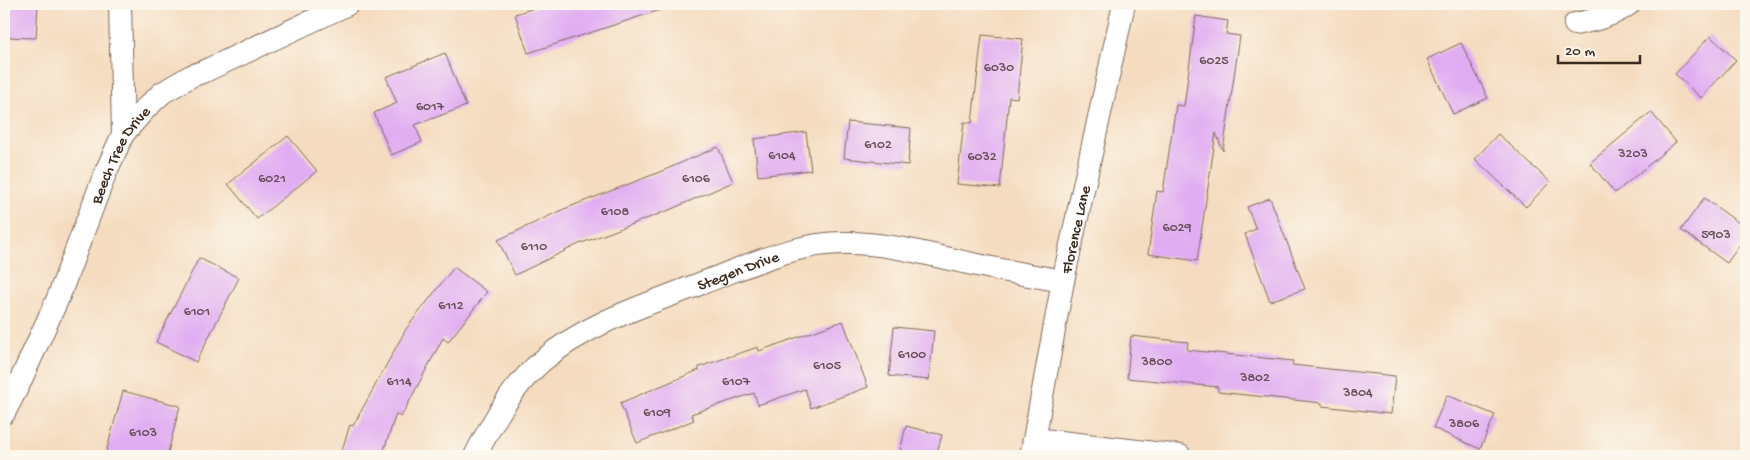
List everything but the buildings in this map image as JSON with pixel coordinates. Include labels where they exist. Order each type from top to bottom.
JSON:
[{"type":"street","points":[[120,4],[122,134]]},
{"type":"street","name":"Beech Tree Drive","points":[[4,413],[58,298],[122,134],[162,93],[191,76],[206,71],[348,4]]},
{"type":"street","name":"Florence Lane","points":[[1033,448],[1063,281],[1124,4]]},
{"type":"street","points":[[1575,24],[1604,18],[1629,4]]},
{"type":"street","name":"Stegen Drive","points":[[475,456],[492,422],[514,390],[542,361],[578,335],[618,316],[773,256],[821,245],[845,242],[874,244],[1063,281]]},
{"type":"street","points":[[1033,448],[1180,456]]}]
